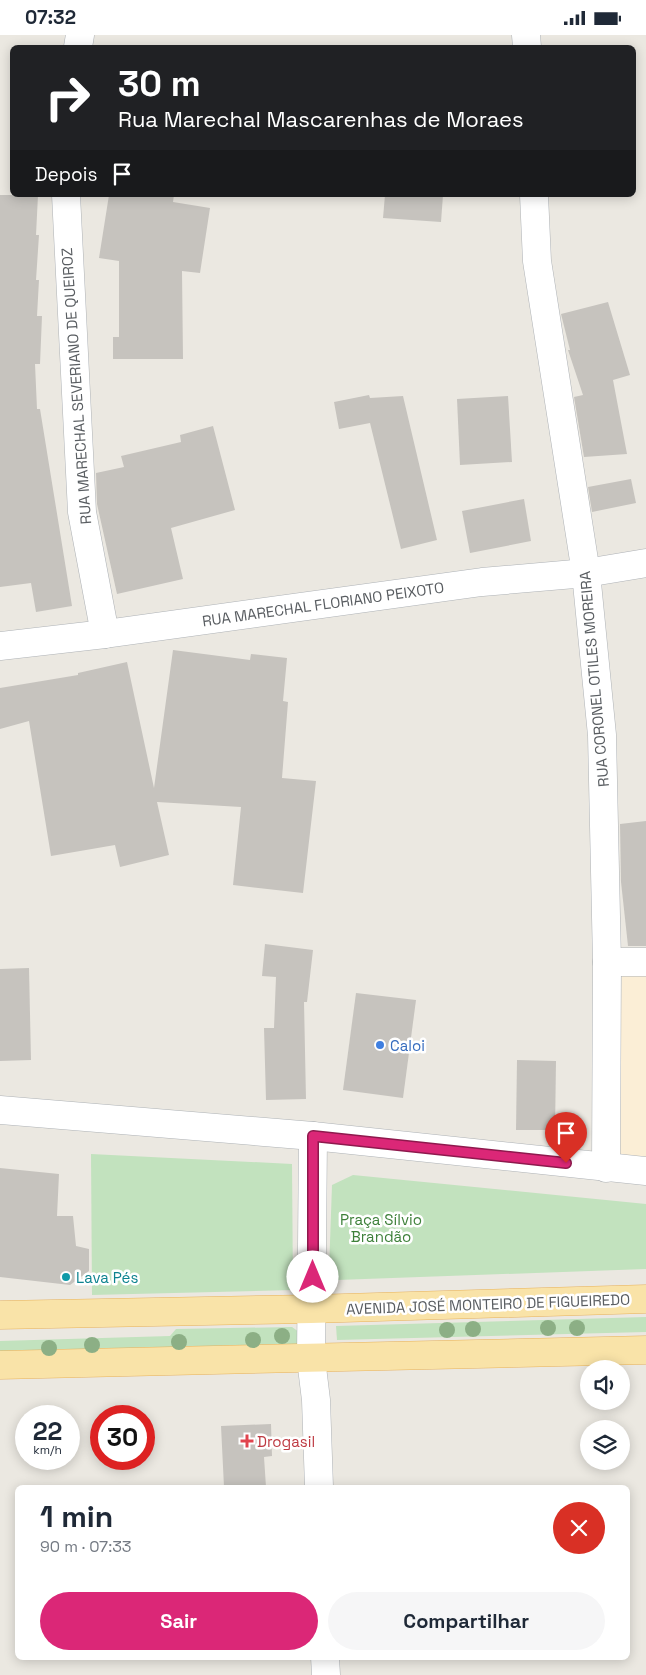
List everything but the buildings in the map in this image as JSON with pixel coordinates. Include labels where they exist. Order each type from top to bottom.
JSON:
[{"type":"main road","name":"AVENIDA JOSÉ MONTEIRO DE FIGUEIREDO","points":[[0,1315],[311,1309],[646,1299]]},
{"type":"main road","points":[[0,1365],[646,1350]]},
{"type":"street","name":"RUA MARECHAL SEVERIANO DE QUEIROZ","points":[[66,197],[82,512],[105,634]]},
{"type":"street","name":"RUA CORONEL OTILES MOREIRA","points":[[534,197],[537,261],[586,573],[602,735],[608,962],[606,1167]]},
{"type":"street","name":"RUA MARECHAL FLORIANO PEIXOTO","points":[[0,646],[105,634],[482,582],[586,573],[646,563]]},
{"type":"street","points":[[608,962],[646,962]]},
{"type":"street","points":[[0,1109],[313,1136],[646,1171]]},
{"type":"street","points":[[313,1136],[311,1359],[316,1400],[319,1485]]},
{"type":"street","points":[[325,1660],[326,1675]]},
{"type":"shaded area","points":[[622,970],[646,970],[646,1162],[618,1160]]},
{"type":"green space","points":[[91,1154],[292,1164],[293,1290],[92,1295]]},
{"type":"green space","name":"Praça Sílvio Brandão","points":[[353,1175],[646,1204],[646,1269],[337,1280],[329,1271],[332,1185]]},
{"type":"green space","points":[[646,1317],[646,1332],[337,1340],[336,1326]]},
{"type":"green space","points":[[292,1327],[299,1332],[302,1344],[0,1352],[0,1341],[170,1336],[176,1329]]},
{"type":"place","name":"Caloi","points":[[380,1045]]},
{"type":"place","name":"Lava Pés","points":[[66,1277]]},
{"type":"place","name":"Drogasil","points":[[247,1441]]},
{"type":"route","points":[[313,1277],[313,1136],[566,1163]]}]
